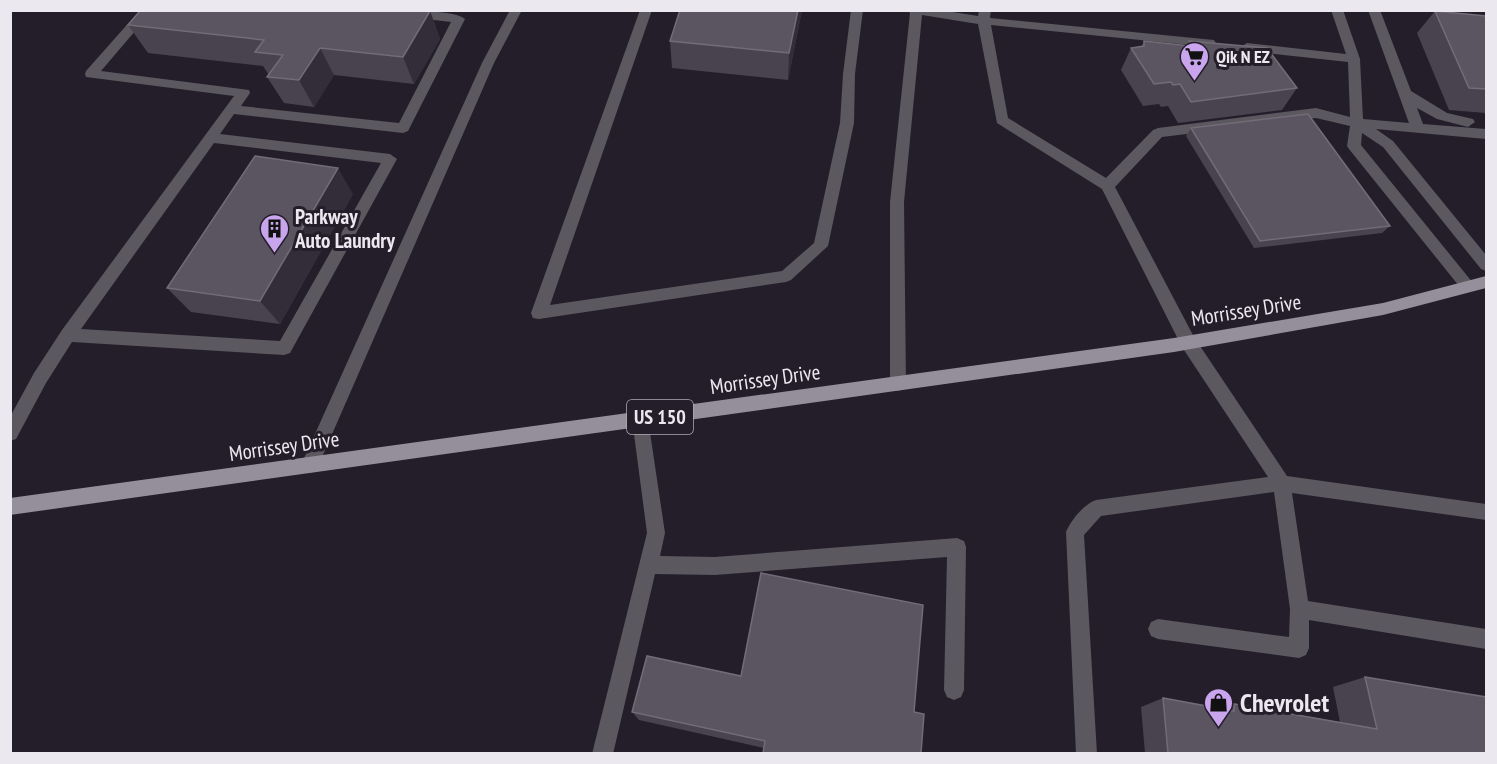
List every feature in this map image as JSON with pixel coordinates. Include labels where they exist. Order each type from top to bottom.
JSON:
[{"type":"main road","name":"Morrissey Drive","points":[[10,507],[1188,342],[1383,309],[1486,282]]},
{"type":"lane","points":[[10,434],[40,378],[68,335],[244,93],[91,74],[147,10]]},
{"type":"lane","points":[[231,109],[403,128],[459,19],[382,10]]},
{"type":"lane","points":[[310,465],[488,63],[516,10]]},
{"type":"lane","points":[[646,10],[539,313],[786,276],[821,246],[847,123],[849,74],[857,10]]},
{"type":"lane","points":[[1337,10],[1354,58],[1357,123],[1354,146],[1468,287]]},
{"type":"lane","points":[[1374,10],[1418,128]]},
{"type":"lane","points":[[898,384],[897,202],[915,11],[985,16],[1354,58]]},
{"type":"lane","points":[[985,16],[1002,120],[1107,186],[1188,342],[1282,483],[1300,609],[1299,648],[1158,629]]},
{"type":"lane","points":[[1405,93],[1436,115],[1452,120],[1486,123]]},
{"type":"lane","points":[[1107,186],[1158,133],[1316,113],[1357,123],[1486,134]]},
{"type":"lane","points":[[1357,123],[1388,144],[1486,265]]},
{"type":"lane","points":[[68,335],[284,348],[390,159],[210,138]]},
{"type":"lane","points":[[602,753],[656,533],[640,419]]},
{"type":"lane","points":[[1087,753],[1075,532],[1096,508],[1282,483],[1486,512]]},
{"type":"lane","points":[[648,565],[715,566],[957,547],[954,690]]},
{"type":"lane","points":[[1300,609],[1486,639]]},
{"type":"building","points":[[141,10],[430,11],[403,57],[320,48],[299,80],[267,77],[283,55],[255,52],[264,40],[128,25]]},
{"type":"building","points":[[680,10],[798,10],[789,53],[670,41]]},
{"type":"building","points":[[1435,11],[1486,16],[1486,89],[1469,88]]},
{"type":"building","points":[[1144,41],[1190,46],[1189,41],[1267,48],[1297,88],[1191,102],[1180,84],[1173,85],[1171,82],[1154,84],[1131,48],[1144,46]]},
{"type":"building","name":"Qik N EZ","points":[[1308,114],[1390,226],[1260,241],[1191,128]]},
{"type":"building","points":[[255,156],[338,168],[260,301],[167,288]]},
{"type":"building","points":[[761,573],[923,605],[914,712],[924,714],[921,753],[763,753],[765,741],[632,712],[647,656],[741,676]]},
{"type":"building","name":"Chevrolet","points":[[1365,677],[1486,697],[1486,753],[1168,753],[1163,698],[1234,711],[1234,704],[1377,729]]},
{"type":"place","name":"Qik N EZ","points":[[1195,82]]},
{"type":"place","name":"Parkway Auto Laundry","points":[[274,254]]},
{"type":"place","name":"Chevrolet","points":[[1219,728]]}]
